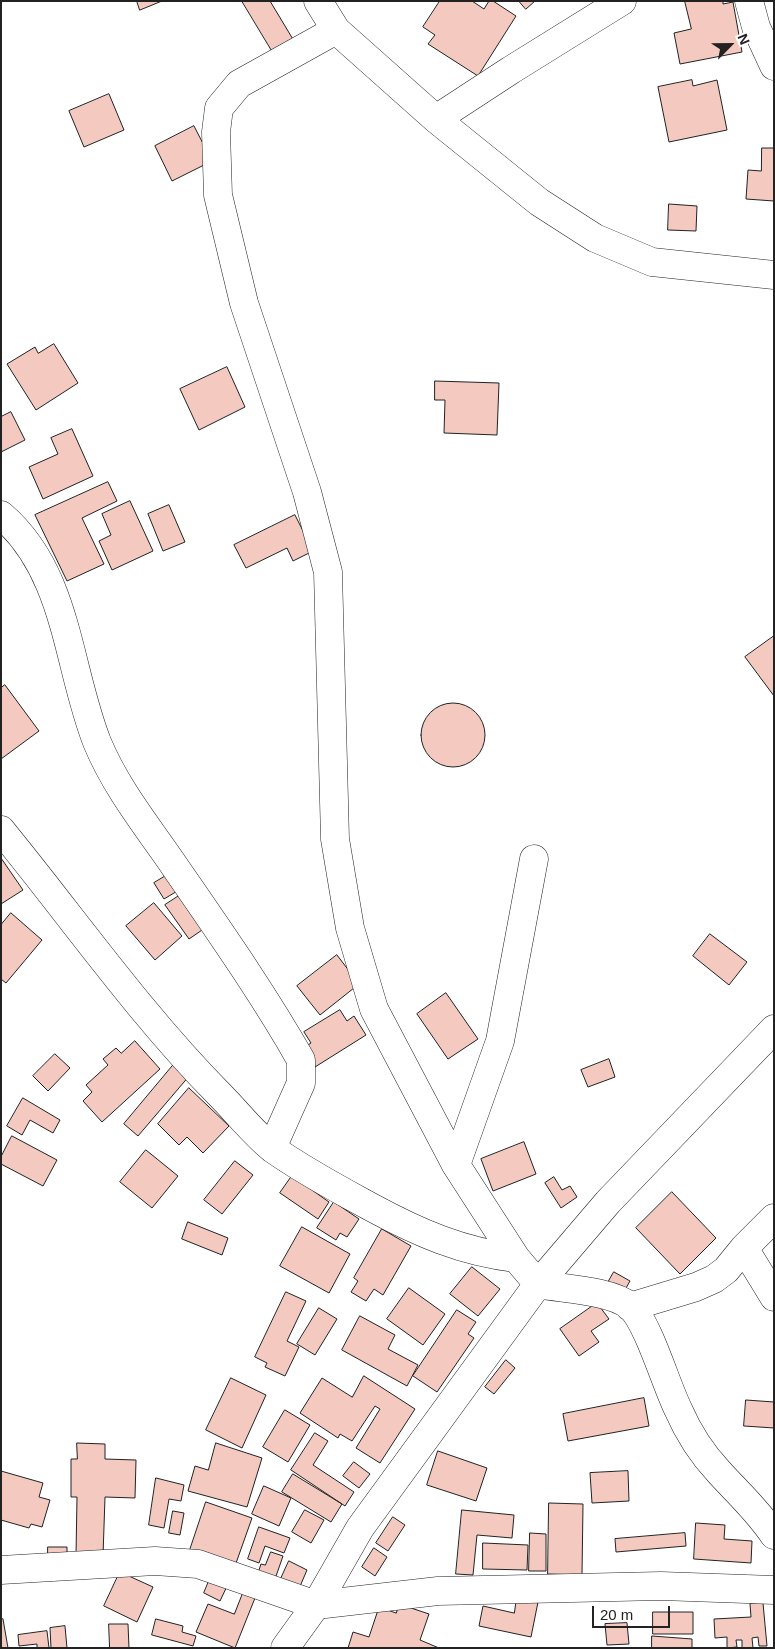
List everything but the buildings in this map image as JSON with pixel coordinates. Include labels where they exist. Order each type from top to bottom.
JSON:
[{"type":"street","points":[[318,1],[336,30],[436,119],[539,202],[595,238],[652,262],[774,275]]},
{"type":"street","points":[[436,119],[622,1]]},
{"type":"street","points":[[749,1],[756,27],[774,66]]},
{"type":"street","points":[[336,30],[239,84],[219,108],[216,132],[218,195],[244,304],[307,492],[328,572],[335,839],[350,928],[374,1009],[456,1165],[516,1258],[538,1284],[609,1296],[630,1307],[643,1326],[678,1410],[698,1446],[720,1472],[749,1501],[774,1535]]},
{"type":"street","points":[[1,515],[15,527],[48,578],[67,632],[97,742],[122,791],[207,914],[301,1060],[301,1083],[272,1148]]},
{"type":"street","points":[[1,830],[60,901],[127,991],[198,1073],[272,1148],[331,1185],[391,1218],[457,1246],[483,1254],[516,1258]]},
{"type":"street","points":[[456,1165],[500,1041],[534,859]]},
{"type":"street","points":[[286,1648],[316,1605],[360,1528],[538,1284],[608,1202],[774,1029]]},
{"type":"street","points":[[630,1307],[696,1287],[714,1279],[726,1270],[744,1248],[774,1218]]},
{"type":"street","points":[[744,1248],[774,1297]]},
{"type":"street","points":[[1,1570],[155,1561],[198,1564],[316,1605],[438,1591],[661,1586],[774,1590]]}]
